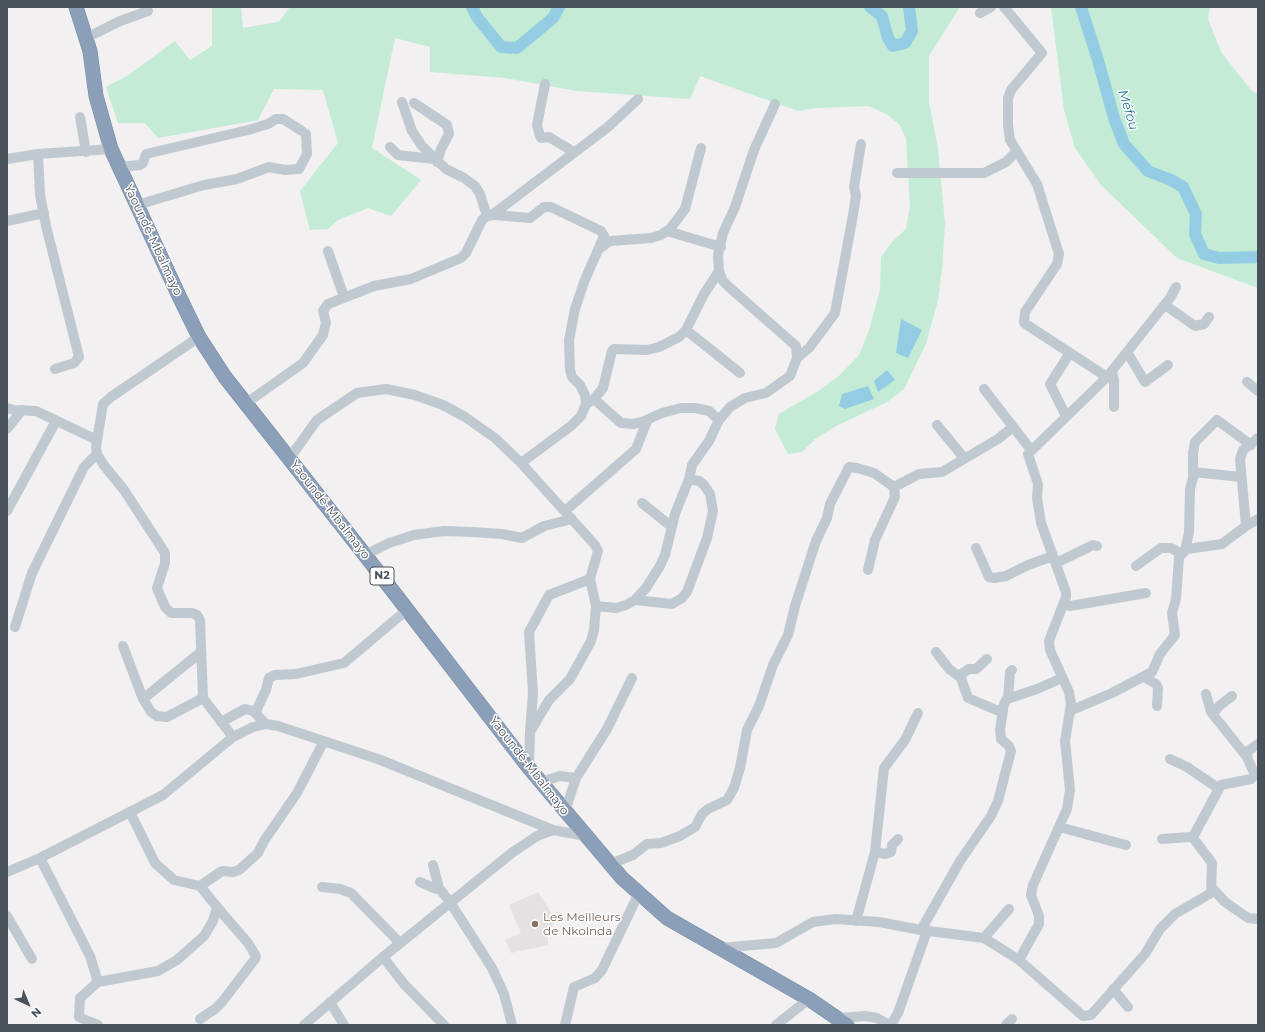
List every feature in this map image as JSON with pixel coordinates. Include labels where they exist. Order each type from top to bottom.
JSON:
[{"type":"highway","name":"Yaoundé-Mbalmayo","points":[[76,7],[90,51],[96,96],[111,149],[199,337],[225,377],[245,404],[366,555],[529,768],[585,836],[638,895],[667,918],[809,999],[842,1023]]},
{"type":"street","points":[[980,13],[991,7]]},
{"type":"street","points":[[1004,7],[1042,53],[1011,90],[1008,98],[1008,124],[1010,140],[1037,184],[1059,254],[1057,264],[1025,312],[1024,323],[1070,353],[1110,374],[1114,380],[1114,407]]},
{"type":"street","points":[[86,38],[120,21],[148,11]]},
{"type":"street","points":[[545,84],[538,124],[540,136],[542,138],[549,137],[574,152]]},
{"type":"street","points":[[245,404],[303,363],[323,335],[326,323],[323,316],[324,308],[344,297],[374,286],[411,279],[456,260],[466,253],[482,220],[490,216],[608,127],[638,99]]},
{"type":"street","points":[[402,102],[412,131],[436,161],[475,186],[490,216]]},
{"type":"street","points":[[414,103],[447,125],[450,134],[436,161]]},
{"type":"street","points":[[596,606],[616,608],[626,605],[635,600],[646,588],[660,566],[689,479],[692,465],[709,441],[719,420],[730,406],[745,398],[766,393],[790,376],[797,358],[796,346],[729,288],[723,281],[719,271],[718,255],[723,233],[735,207],[754,150],[775,104]]},
{"type":"street","points":[[80,117],[86,152]]},
{"type":"street","points":[[119,167],[140,165],[143,163],[146,154],[248,130],[268,124],[276,119],[283,119],[304,132],[307,154],[299,168],[285,170],[269,167],[237,179],[204,185],[137,205]]},
{"type":"street","points":[[797,358],[809,348],[835,313],[856,196],[854,186],[861,144]]},
{"type":"street","points":[[390,147],[398,155],[436,161]]},
{"type":"street","points":[[598,250],[610,241],[651,238],[667,231],[677,221],[685,209],[701,148]]},
{"type":"street","points":[[7,159],[38,154],[86,152],[111,149]]},
{"type":"street","points":[[897,173],[984,173],[1006,162],[1017,151]]},
{"type":"street","points":[[38,154],[40,195],[64,304],[79,357],[74,362],[55,369]]},
{"type":"street","points":[[490,216],[526,218],[544,207],[551,207],[601,231],[604,236],[575,309],[569,340],[570,370],[572,377],[580,385],[590,401],[621,422],[633,424],[647,421],[662,413],[681,408],[694,408],[710,411],[719,420]]},
{"type":"street","points":[[7,220],[44,213]]},
{"type":"street","points":[[667,231],[720,246]]},
{"type":"street","points":[[328,251],[344,297]]},
{"type":"street","points":[[522,462],[571,426],[590,401],[603,388],[612,351],[614,349],[647,350],[658,347],[679,337],[686,330],[704,294],[719,271]]},
{"type":"street","points":[[1019,960],[1039,924],[1039,916],[1031,895],[1033,885],[1067,808],[1070,790],[1065,741],[1070,710],[1069,692],[1050,650],[1049,641],[1064,604],[1066,592],[1041,523],[1037,498],[1038,484],[1028,454],[1110,374],[1165,305],[1176,287]]},
{"type":"street","points":[[1165,305],[1195,326],[1204,324],[1209,317]]},
{"type":"street","points":[[686,330],[740,373]]},
{"type":"street","points":[[199,337],[111,396],[103,404],[97,440],[97,454],[124,490],[164,553],[165,563],[157,588],[165,606],[171,614],[192,613],[197,615],[200,620],[203,698],[233,737]]},
{"type":"street","points":[[1127,352],[1145,382],[1168,365]]},
{"type":"street","points":[[1066,416],[1050,384],[1070,353]]},
{"type":"street","points":[[1247,382],[1258,391]]},
{"type":"street","points":[[289,459],[317,420],[329,411],[357,393],[386,389],[415,395],[443,405],[465,417],[495,438],[522,462],[569,515],[598,551],[590,579],[596,606],[594,630],[588,647],[570,679],[549,700],[530,732]]},
{"type":"street","points":[[984,389],[1031,450]]},
{"type":"street","points":[[7,408],[36,411],[97,440]]},
{"type":"street","points":[[7,429],[22,410]]},
{"type":"street","points":[[1070,710],[1152,672],[1160,654],[1175,635],[1172,613],[1176,599],[1179,557],[1183,552],[1189,532],[1190,489],[1195,442],[1217,420],[1254,442],[1243,450],[1240,459],[1246,526]]},
{"type":"street","points":[[7,511],[56,421]]},
{"type":"street","points":[[366,555],[389,543],[414,535],[444,531],[502,534],[522,538],[569,515],[636,449],[647,421]]},
{"type":"street","points":[[937,425],[964,458]]},
{"type":"street","points":[[894,487],[919,474],[942,472],[998,439],[1013,426]]},
{"type":"street","points":[[15,627],[32,572],[84,467],[97,454]]},
{"type":"street","points":[[610,864],[633,855],[647,844],[661,843],[685,833],[695,827],[702,814],[708,809],[727,800],[734,788],[740,768],[746,730],[759,706],[773,665],[788,635],[795,606],[816,542],[838,489],[849,467],[874,473],[894,487],[895,498],[875,540],[868,570]]},
{"type":"street","points":[[1193,472],[1241,477]]},
{"type":"street","points":[[635,600],[672,604],[682,598],[687,592],[707,538],[713,511],[710,494],[704,485],[699,481],[689,479]]},
{"type":"street","points":[[642,503],[672,528]]},
{"type":"street","points":[[1136,566],[1161,548],[1171,548],[1183,552],[1195,547],[1222,544],[1258,519]]},
{"type":"street","points":[[976,548],[989,577],[994,578],[1006,576],[1028,565],[1054,559],[1093,545],[1098,546]]},
{"type":"street","points":[[529,768],[533,694],[529,632],[550,596],[590,579]]},
{"type":"street","points":[[1064,604],[1070,606],[1146,593]]},
{"type":"street","points":[[408,610],[344,663],[296,674],[275,675],[269,678],[266,690],[257,712],[255,713],[266,724],[429,778],[553,830],[585,836]]},
{"type":"street","points":[[123,646],[143,699],[151,712],[157,716],[166,717],[203,698]]},
{"type":"street","points":[[143,699],[201,652]]},
{"type":"street","points":[[936,652],[949,669],[960,677],[968,698],[1001,712],[1004,710]]},
{"type":"street","points":[[960,677],[960,675],[969,669],[976,669],[987,659]]},
{"type":"street","points":[[842,1023],[865,1016],[877,1018],[890,1025],[898,1013],[924,930],[960,861],[991,816],[998,801],[1011,751],[1009,746],[1001,739],[1000,730],[1008,699],[1010,672],[1012,670]]},
{"type":"street","points":[[1144,677],[1156,684],[1158,688],[1157,706]]},
{"type":"street","points":[[565,811],[576,778],[607,729],[632,678]]},
{"type":"street","points":[[1008,699],[1062,678]]},
{"type":"street","points":[[718,948],[776,943],[813,922],[835,919],[879,922],[984,938],[1019,960],[1083,1016],[1091,1015],[1145,954],[1160,929],[1175,914],[1207,897],[1213,889],[1212,863],[1194,839],[1194,835],[1218,788],[1225,783],[1250,779],[1254,776],[1247,757],[1213,714],[1206,694]]},
{"type":"street","points":[[1213,714],[1219,706],[1232,696]]},
{"type":"street","points":[[221,722],[246,710],[257,712]]},
{"type":"street","points":[[856,921],[875,852],[884,768],[905,740],[918,713]]},
{"type":"street","points":[[7,872],[40,858],[163,795],[233,737],[253,727],[266,724]]},
{"type":"street","points":[[200,886],[222,871],[233,872],[239,870],[258,853],[264,841],[296,792],[324,742]]},
{"type":"street","points":[[1247,757],[1248,752],[1258,744]]},
{"type":"street","points":[[1170,759],[1187,767],[1218,788]]},
{"type":"street","points":[[541,782],[560,776],[576,778]]},
{"type":"street","points":[[130,812],[155,864],[174,880],[200,886],[248,943],[256,956],[222,1002],[200,1019]]},
{"type":"street","points":[[1059,827],[1126,845]]},
{"type":"street","points":[[304,1025],[383,957],[513,852],[537,836],[553,830]]},
{"type":"street","points":[[1162,839],[1190,837],[1194,835]]},
{"type":"street","points":[[875,852],[886,854],[891,852],[892,845],[898,839]]},
{"type":"street","points":[[40,858],[90,956],[98,982]]},
{"type":"street","points":[[433,865],[439,888],[450,902],[492,968],[504,994],[512,1025]]},
{"type":"street","points":[[420,882],[436,889],[439,888]]},
{"type":"street","points":[[322,887],[340,889],[351,893],[400,943]]},
{"type":"street","points":[[1213,889],[1225,902],[1248,918],[1258,919]]},
{"type":"street","points":[[565,1025],[574,987],[595,978],[602,970],[638,895]]},
{"type":"street","points":[[98,1025],[79,1017],[80,998],[98,982],[158,971],[177,960],[204,936],[213,921],[217,907]]},
{"type":"street","points":[[984,938],[1009,909]]},
{"type":"street","points":[[7,916],[32,959]]},
{"type":"street","points":[[383,957],[404,984],[444,1025]]},
{"type":"street","points":[[1113,989],[1128,1006]]},
{"type":"street","points":[[776,1025],[809,999]]},
{"type":"street","points":[[330,1002],[344,1025]]},
{"type":"shaded area","name":"Les Meilleurs de Nkolnda","points":[[538,892],[556,920],[548,933],[548,945],[511,953],[505,940],[521,933],[509,905]]},
{"type":"green space","points":[[212,7],[241,7],[243,28],[279,22],[290,7],[960,7],[929,56],[929,102],[938,149],[945,224],[942,269],[938,300],[926,344],[904,389],[887,402],[836,426],[815,439],[802,452],[788,454],[775,429],[779,414],[820,390],[840,375],[859,355],[869,330],[880,290],[881,257],[892,242],[906,229],[910,206],[906,139],[900,125],[888,115],[869,106],[816,108],[798,111],[700,76],[690,99],[577,91],[505,78],[430,72],[430,47],[395,38],[372,148],[421,180],[391,216],[368,208],[338,220],[328,229],[310,230],[300,191],[338,143],[323,90],[274,89],[258,120],[158,138],[145,123],[118,123],[106,87],[127,76],[175,41],[190,60],[212,46]]},
{"type":"green space","points":[[1051,7],[1210,7],[1208,19],[1221,52],[1251,90],[1258,94],[1258,288],[1177,258],[1101,185],[1075,148],[1064,110]]},
{"type":"water","points":[[901,319],[922,330],[908,358],[896,353]]},
{"type":"water","points":[[887,370],[895,380],[878,392],[874,381]]},
{"type":"water","points":[[868,386],[874,399],[845,409],[839,406],[842,394]]},
{"type":"waterway","name":"Méfou","points":[[472,7],[477,17],[501,47],[517,48],[553,18],[559,7]]},
{"type":"waterway","name":"Méfou","points":[[870,7],[882,16],[888,38],[893,46],[905,43],[912,31],[909,7]]},
{"type":"waterway","name":"Méfou","points":[[1081,7],[1114,118],[1124,144],[1148,171],[1171,180],[1183,187],[1196,214],[1195,234],[1204,254],[1219,258],[1258,257]]},
{"type":"place","name":"Les Meilleurs de Nkolnda","points":[[535,924]]}]
